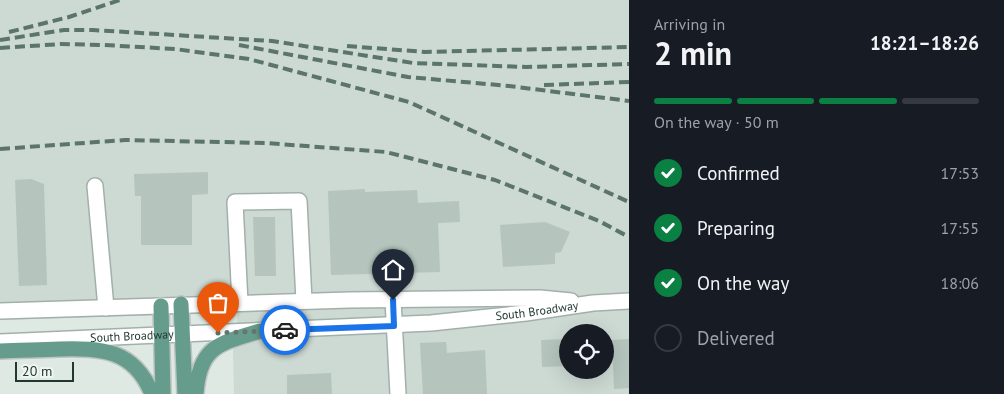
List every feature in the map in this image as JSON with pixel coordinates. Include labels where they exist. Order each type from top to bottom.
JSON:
[{"type":"main road","points":[[181,304],[185,394]]},
{"type":"main road","points":[[161,306],[163,394]]},
{"type":"main road","points":[[196,394],[202,363],[208,354],[226,342],[260,331]]},
{"type":"main road","points":[[0,351],[89,348],[106,351],[124,359],[134,367],[145,379],[152,394]]},
{"type":"street","points":[[95,186],[106,308]]},
{"type":"street","points":[[240,303],[236,202],[299,201],[304,302]]},
{"type":"street","name":"South Broadway","points":[[0,311],[181,304],[540,298],[593,303]]},
{"type":"street","points":[[393,300],[398,394]]},
{"type":"street","name":"South Broadway","points":[[0,342],[394,326],[526,313],[593,303],[629,301]]},
{"type":"shaded area","points":[[0,0],[629,0],[629,394],[234,394],[233,351],[237,330],[237,313],[0,320]]},
{"type":"building","points":[[208,172],[208,194],[192,195],[192,245],[141,245],[141,196],[135,196],[134,174]]},
{"type":"building","points":[[31,179],[44,184],[47,285],[19,286],[15,180]]},
{"type":"building","points":[[365,189],[365,192],[417,190],[418,203],[459,201],[460,222],[438,223],[440,272],[331,275],[328,191]]},
{"type":"building","points":[[253,217],[275,217],[276,276],[255,276]]},
{"type":"building","points":[[545,222],[570,232],[561,252],[555,253],[555,264],[503,267],[500,225]]},
{"type":"building","points":[[559,339],[559,366],[542,367],[541,340]]},
{"type":"building","points":[[629,339],[629,388],[614,389],[614,340]]},
{"type":"building","points":[[446,342],[447,353],[485,350],[487,394],[423,394],[420,343]]},
{"type":"building","points":[[331,373],[332,394],[287,394],[287,375]]},
{"type":"railway","points":[[9,32],[69,17],[120,0]]},
{"type":"railway","points":[[0,40],[64,30],[93,30],[272,41],[413,63],[526,67],[629,64]]},
{"type":"railway","points":[[0,48],[61,44],[104,45],[175,49],[249,59],[409,102],[629,202]]},
{"type":"railway","points":[[239,45],[408,77],[509,86],[629,101]]},
{"type":"railway","points":[[347,46],[425,52],[629,47]]},
{"type":"railway","points":[[544,85],[629,82]]},
{"type":"railway","points":[[0,149],[125,140],[266,143],[386,152],[495,180],[599,221],[629,237]]},
{"type":"way so far","points":[[218,333],[285,330]]},
{"type":"route","points":[[285,330],[394,326],[393,300]]}]
